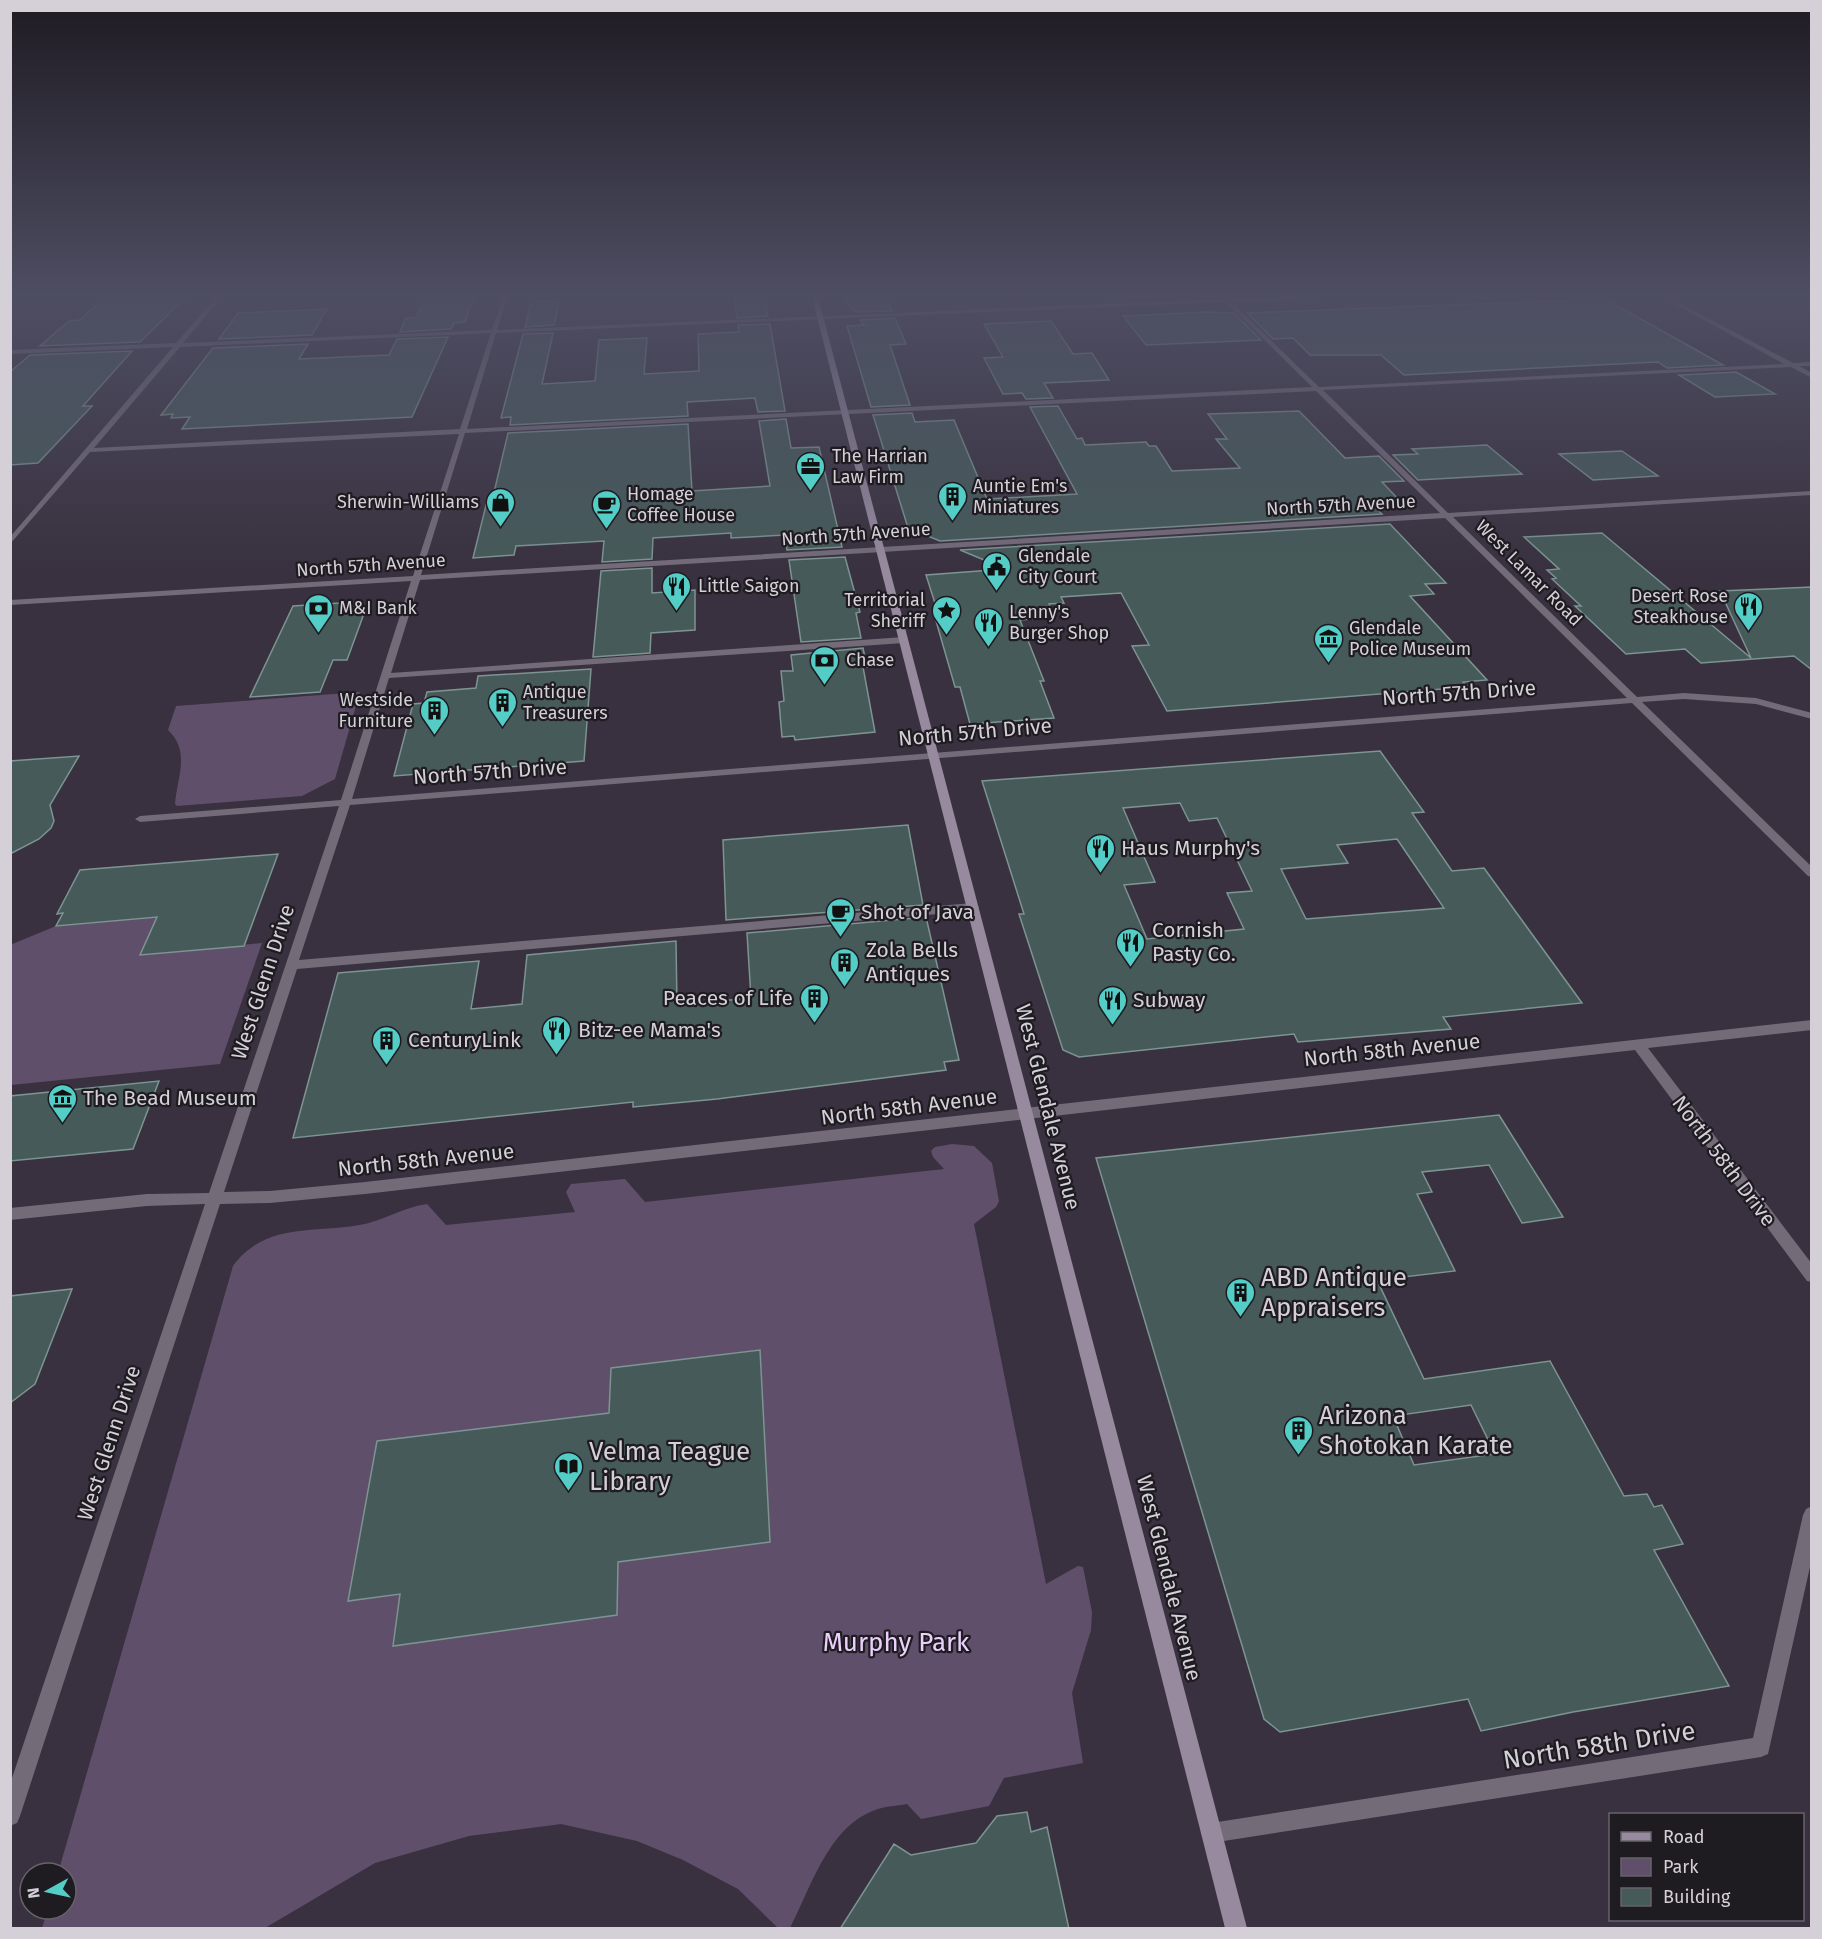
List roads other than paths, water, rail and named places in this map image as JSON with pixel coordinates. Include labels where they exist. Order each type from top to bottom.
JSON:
[{"type":"main road","name":"West Glendale Avenue","points":[[839,387],[1236,1929]]},
{"type":"street","points":[[10,542],[142,387]]},
{"type":"street","name":"West Glenn Drive","points":[[10,1816],[293,965],[475,387]]},
{"type":"street","name":"West Lamar Road","points":[[1315,387],[1812,874]]},
{"type":"street","points":[[89,450],[1366,387]]},
{"type":"street","name":"North 57th Avenue","points":[[10,603],[880,548],[1812,493]]},
{"type":"street","points":[[384,676],[904,640]]},
{"type":"street","name":"North 57th Drive","points":[[140,819],[1684,696],[1741,699],[1812,716]]},
{"type":"street","points":[[293,965],[973,907]]},
{"type":"street","name":"North 58th Avenue","points":[[10,1214],[147,1200],[270,1197],[377,1187],[1812,1025]]},
{"type":"street","name":"North 58th Drive","points":[[1638,1045],[1812,1276]]},
{"type":"street","name":"North 58th Drive","points":[[1211,1833],[1761,1747],[1812,1515]]},
{"type":"place","name":"The Harrian Law Firm","points":[[811,492]]},
{"type":"place","name":"Auntie Em's Miniatures","points":[[952,522]]},
{"type":"place","name":"Sherwin-Williams","points":[[500,528]]},
{"type":"place","name":"Homage Coffee House","points":[[606,530]]},
{"type":"place","name":"Glendale City Court","points":[[997,592]]},
{"type":"place","name":"Little Saigon","points":[[677,612]]},
{"type":"place","name":"Desert Rose Steakhouse","points":[[1749,632]]},
{"type":"place","name":"M&I Bank","points":[[318,634]]},
{"type":"place","name":"Territorial Sheriff","points":[[946,636]]},
{"type":"place","name":"Lenny's Burger Shop","points":[[988,648]]},
{"type":"place","name":"Glendale Police Museum","points":[[1328,664]]},
{"type":"place","name":"Chase","points":[[825,686]]},
{"type":"place","name":"Antique Treasurers","points":[[502,728]]},
{"type":"place","name":"Westside Furniture","points":[[434,736]]},
{"type":"place","name":"Haus Murphy's","points":[[1100,874]]},
{"type":"place","name":"Shot of Java","points":[[840,938]]},
{"type":"place","name":"Cornish Pasty Co.","points":[[1131,968]]},
{"type":"place","name":"Zola Bells Antiques","points":[[845,988]]},
{"type":"place","name":"Peaces of Life","points":[[814,1024]]},
{"type":"place","name":"Subway","points":[[1112,1026]]},
{"type":"place","name":"Bitz-ee Mama's","points":[[557,1056]]},
{"type":"place","name":"CenturyLink","points":[[387,1066]]},
{"type":"place","name":"The Bead Museum","points":[[62,1124]]},
{"type":"place","name":"ABD Antique Appraisers","points":[[1240,1318]]},
{"type":"place","name":"Arizona Shotokan Karate","points":[[1298,1456]]},
{"type":"place","name":"Velma Teague Library","points":[[568,1492]]},
{"type":"park label","name":"Murphy Park","points":[[896,1642]]}]
